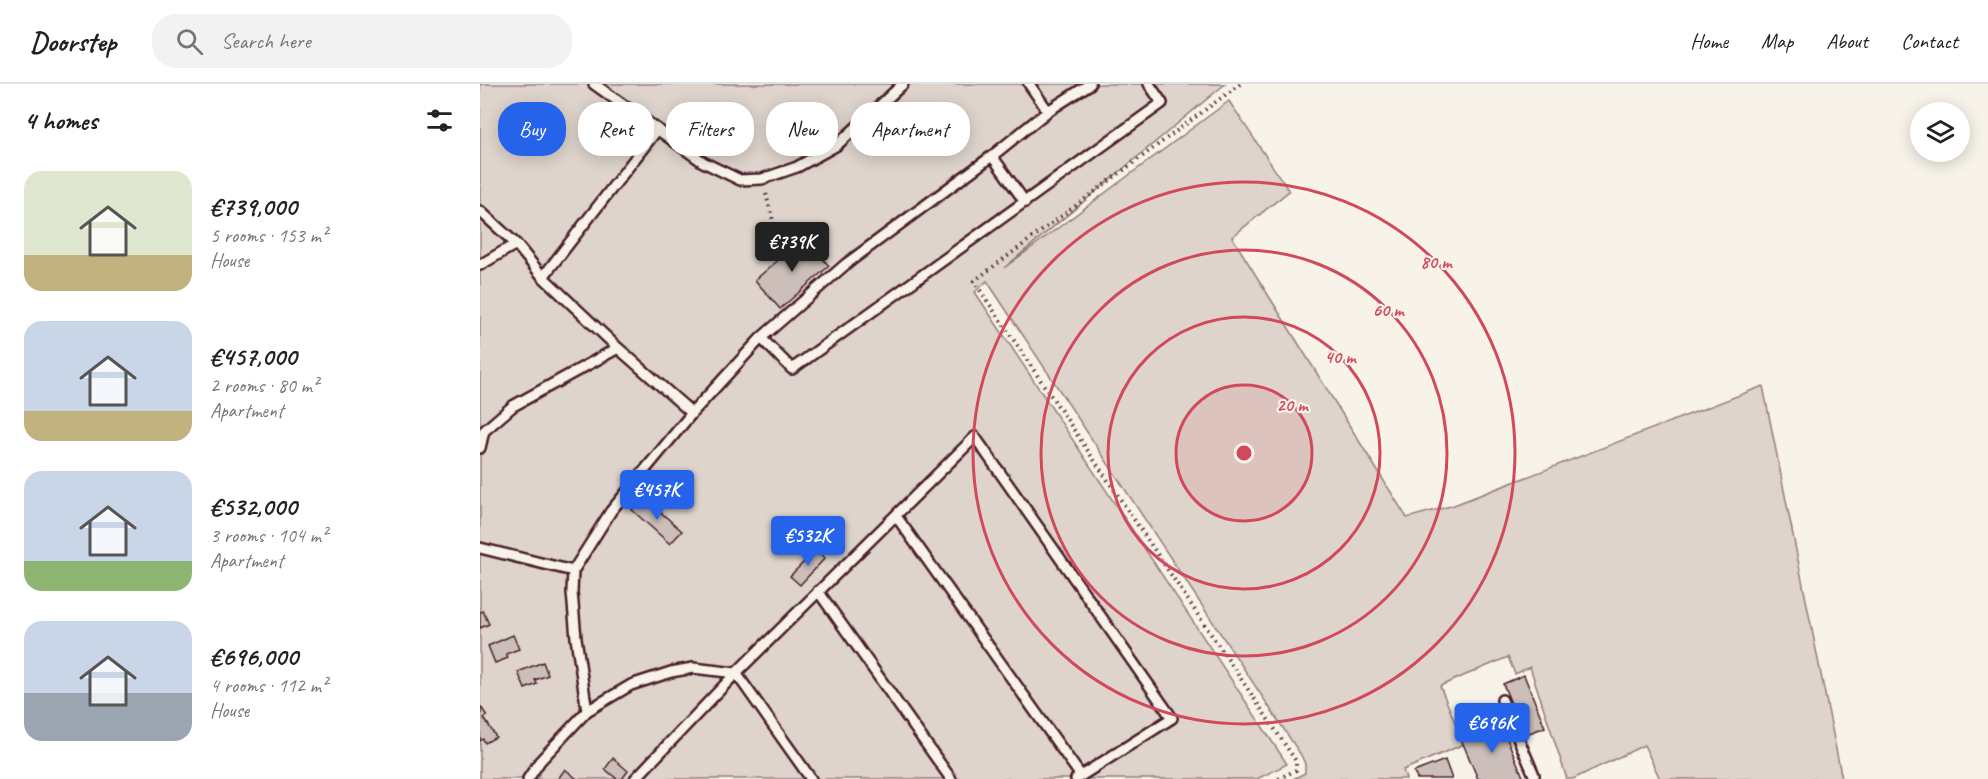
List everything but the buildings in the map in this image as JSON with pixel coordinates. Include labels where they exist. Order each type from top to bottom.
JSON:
[{"type":"lane","points":[[594,84],[702,162],[740,180],[762,178],[797,166],[837,145],[903,84]]},
{"type":"lane","points":[[1029,84],[1048,111]]},
{"type":"lane","points":[[587,711],[576,638],[572,592],[573,571],[611,512],[692,413],[761,338],[846,264],[992,156],[1048,111],[1090,84]]},
{"type":"lane","points":[[761,338],[792,369],[1162,103],[1149,84]]},
{"type":"lane","points":[[543,277],[657,130]]},
{"type":"lane","points":[[992,156],[1024,202]]},
{"type":"lane","points":[[480,212],[516,244],[543,277],[618,348],[692,413]]},
{"type":"lane","points":[[480,265],[516,244]]},
{"type":"lane","points":[[480,448],[484,431],[513,406],[618,348]]},
{"type":"lane","points":[[635,779],[735,673],[975,437],[1172,718],[1079,778],[896,516]]},
{"type":"lane","points":[[480,548],[573,571]]},
{"type":"lane","points":[[818,591],[951,779]]},
{"type":"lane","points":[[528,779],[540,761],[587,711],[631,685],[671,672],[693,668],[735,673],[811,779]]},
{"type":"lane","points":[[1502,700],[1534,779]]},
{"type":"path","points":[[1240,84],[974,281],[1296,761],[1296,770],[1278,779]]},
{"type":"path","points":[[762,178],[781,251]]},
{"type":"shaded area","points":[[480,84],[1225,84],[1004,268],[1229,101],[1289,191],[1232,237],[1407,518],[1454,505],[1763,386],[1842,779],[1660,779],[1644,745],[1573,779],[1567,779],[1530,667],[1515,674],[1508,657],[1440,686],[1464,744],[1403,770],[1406,779],[1293,779],[1305,773],[1305,764],[1301,755],[987,281],[975,292],[1287,764],[1257,779],[480,779]]}]
